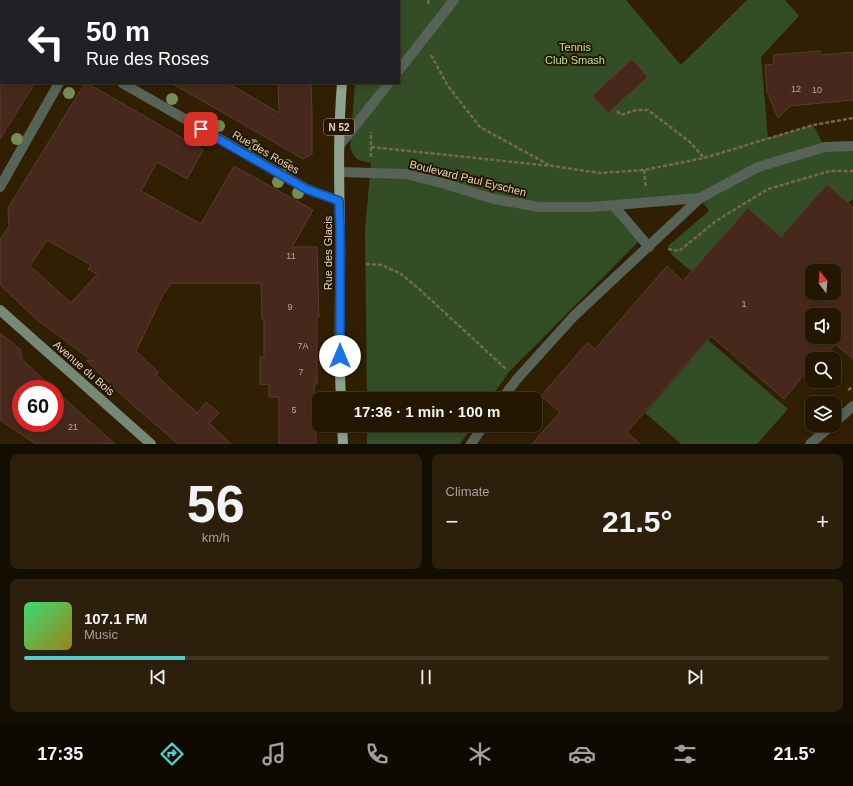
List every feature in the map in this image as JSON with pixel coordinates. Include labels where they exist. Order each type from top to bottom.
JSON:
[{"type":"main road","name":"Rue des Glacis","points":[[341,392],[339,146],[342,84]]},
{"type":"main road","name":"Avenue du Bois","points":[[0,310],[151,444]]},
{"type":"main road","points":[[342,432],[343,444]]},
{"type":"street","points":[[400,69],[454,0]]},
{"type":"street","points":[[0,187],[58,84]]},
{"type":"street","name":"Rue des Roses","points":[[124,84],[306,189],[339,201]]},
{"type":"street","points":[[339,146],[388,84]]},
{"type":"street","name":"Boulevard Paul Eyschen","points":[[507,392],[517,379],[574,316],[700,198],[758,168],[824,147],[853,146]]},
{"type":"street","name":"Boulevard Paul Eyschen","points":[[340,172],[406,174],[494,199],[539,207],[614,206],[700,198]]},
{"type":"street","points":[[614,206],[649,247]]},
{"type":"street","points":[[841,417],[853,406]]},
{"type":"street","points":[[471,444],[479,432]]},
{"type":"street","points":[[810,444],[824,432]]},
{"type":"path","points":[[422,40],[448,86],[480,127],[552,166]]},
{"type":"path","points":[[617,111],[621,115],[636,110],[648,110],[690,142],[704,158]]},
{"type":"path","points":[[371,147],[552,166],[600,173],[644,170],[704,158],[813,124],[853,118]]},
{"type":"path","points":[[649,247],[679,251],[716,221],[768,189],[830,171],[853,171]]},
{"type":"path","points":[[366,264],[382,265],[401,274],[517,379]]},
{"type":"green space","name":"Tennis Club Smash","points":[[400,0],[626,0],[681,65],[747,0],[785,0],[799,16],[761,57],[768,138],[813,125],[825,147],[853,146],[853,199],[848,203],[827,184],[781,237],[748,208],[692,272],[672,255],[668,246],[709,211],[700,198],[615,206],[642,238],[509,372],[495,392],[367,392],[365,229],[371,163],[358,159],[350,147],[355,84],[400,84]]},
{"type":"green space","points":[[708,340],[788,409],[757,444],[681,444],[645,413]]},
{"type":"green space","points":[[367,432],[468,432],[460,444],[367,444]]},
{"type":"building","points":[[820,51],[821,55],[853,52],[853,100],[790,106],[778,118],[767,92],[765,65],[774,64],[773,55]]},
{"type":"building","points":[[632,59],[648,77],[608,113],[592,96]]},
{"type":"building","points":[[0,84],[34,84],[0,139]]},
{"type":"building","points":[[84,84],[89,84],[203,150],[187,179],[157,162],[141,191],[201,224],[234,166],[313,210],[292,247],[317,247],[319,317],[317,318],[317,384],[314,384],[314,392],[312,392],[312,432],[316,432],[316,444],[279,444],[279,397],[269,397],[269,384],[260,385],[260,357],[264,357],[264,319],[262,319],[261,283],[171,283],[163,295],[136,351],[158,372],[156,375],[197,413],[206,402],[219,413],[209,423],[231,444],[178,444],[126,399],[86,360],[93,361],[37,320],[0,285],[0,240],[9,226],[8,208]],"holes":[[[47,240],[91,265],[88,269],[97,274],[71,303],[30,266]]]},
{"type":"building","points":[[173,84],[230,84],[279,113],[278,84],[311,84],[312,154],[303,159]]},
{"type":"building","points":[[827,184],[853,208],[853,359],[835,344],[829,352],[805,352],[805,376],[804,375],[784,399],[711,336],[627,432],[640,444],[532,444],[560,412],[542,397],[542,395],[587,343],[595,349],[667,266],[683,281],[748,208],[781,237]]},
{"type":"building","points":[[0,333],[21,350],[21,358],[44,380],[12,380],[12,428],[0,420]]},
{"type":"building","points":[[64,398],[115,444],[36,444],[18,432],[64,432]]},
{"type":"route","points":[[201,129],[306,189],[339,201],[340,356]]}]
